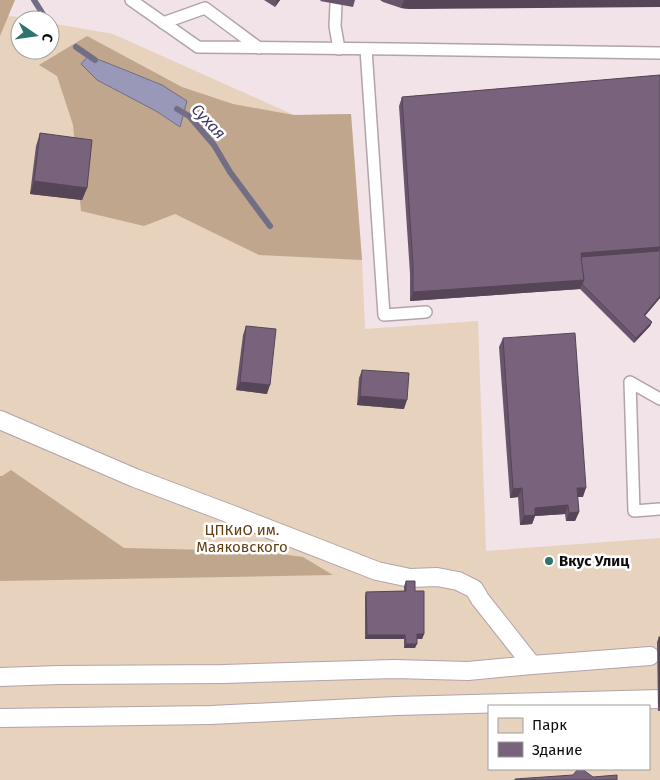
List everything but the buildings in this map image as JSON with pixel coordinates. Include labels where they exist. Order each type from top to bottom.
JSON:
[{"type":"street","points":[[0,420],[135,478],[377,571],[410,578],[437,577],[458,581],[474,589],[532,664]]},
{"type":"street","points":[[0,677],[223,674],[394,669],[468,670],[650,656]]},
{"type":"street","points":[[0,718],[211,715],[396,706],[660,699]]},
{"type":"lane","points":[[133,1],[198,47],[660,53]]},
{"type":"lane","points":[[336,4],[335,26],[339,49]]},
{"type":"lane","points":[[164,23],[205,8],[259,48]]},
{"type":"lane","points":[[366,49],[384,315],[426,312]]},
{"type":"lane","points":[[660,398],[630,382],[634,510],[660,509]]},
{"type":"green space","name":"ЦПКиО им. Маяковского","points":[[0,14],[10,16],[10,60],[60,60],[60,25],[113,34],[294,115],[351,114],[365,329],[478,321],[486,551],[660,538],[660,780],[0,780]]},
{"type":"shaded area","points":[[0,0],[15,0],[10,10],[0,36]]},
{"type":"shaded area","points":[[87,36],[182,87],[233,104],[294,115],[351,114],[362,260],[259,255],[175,214],[144,226],[81,211],[73,125],[57,76],[39,65],[47,60],[60,60],[60,52]]},
{"type":"shaded area","points":[[11,470],[124,548],[258,551],[303,557],[333,575],[0,581],[0,476]]},
{"type":"water","points":[[88,56],[162,85],[187,101],[180,127],[156,111],[97,80],[81,64]]},
{"type":"waterway","name":"Сухая","points":[[34,0],[40,10]]},
{"type":"waterway","name":"Сухая","points":[[76,47],[95,60]]},
{"type":"waterway","name":"Сухая","points":[[177,109],[189,116],[214,145],[230,172],[270,226]]},
{"type":"place","name":"Вкус Улиц","points":[[549,561]]}]
